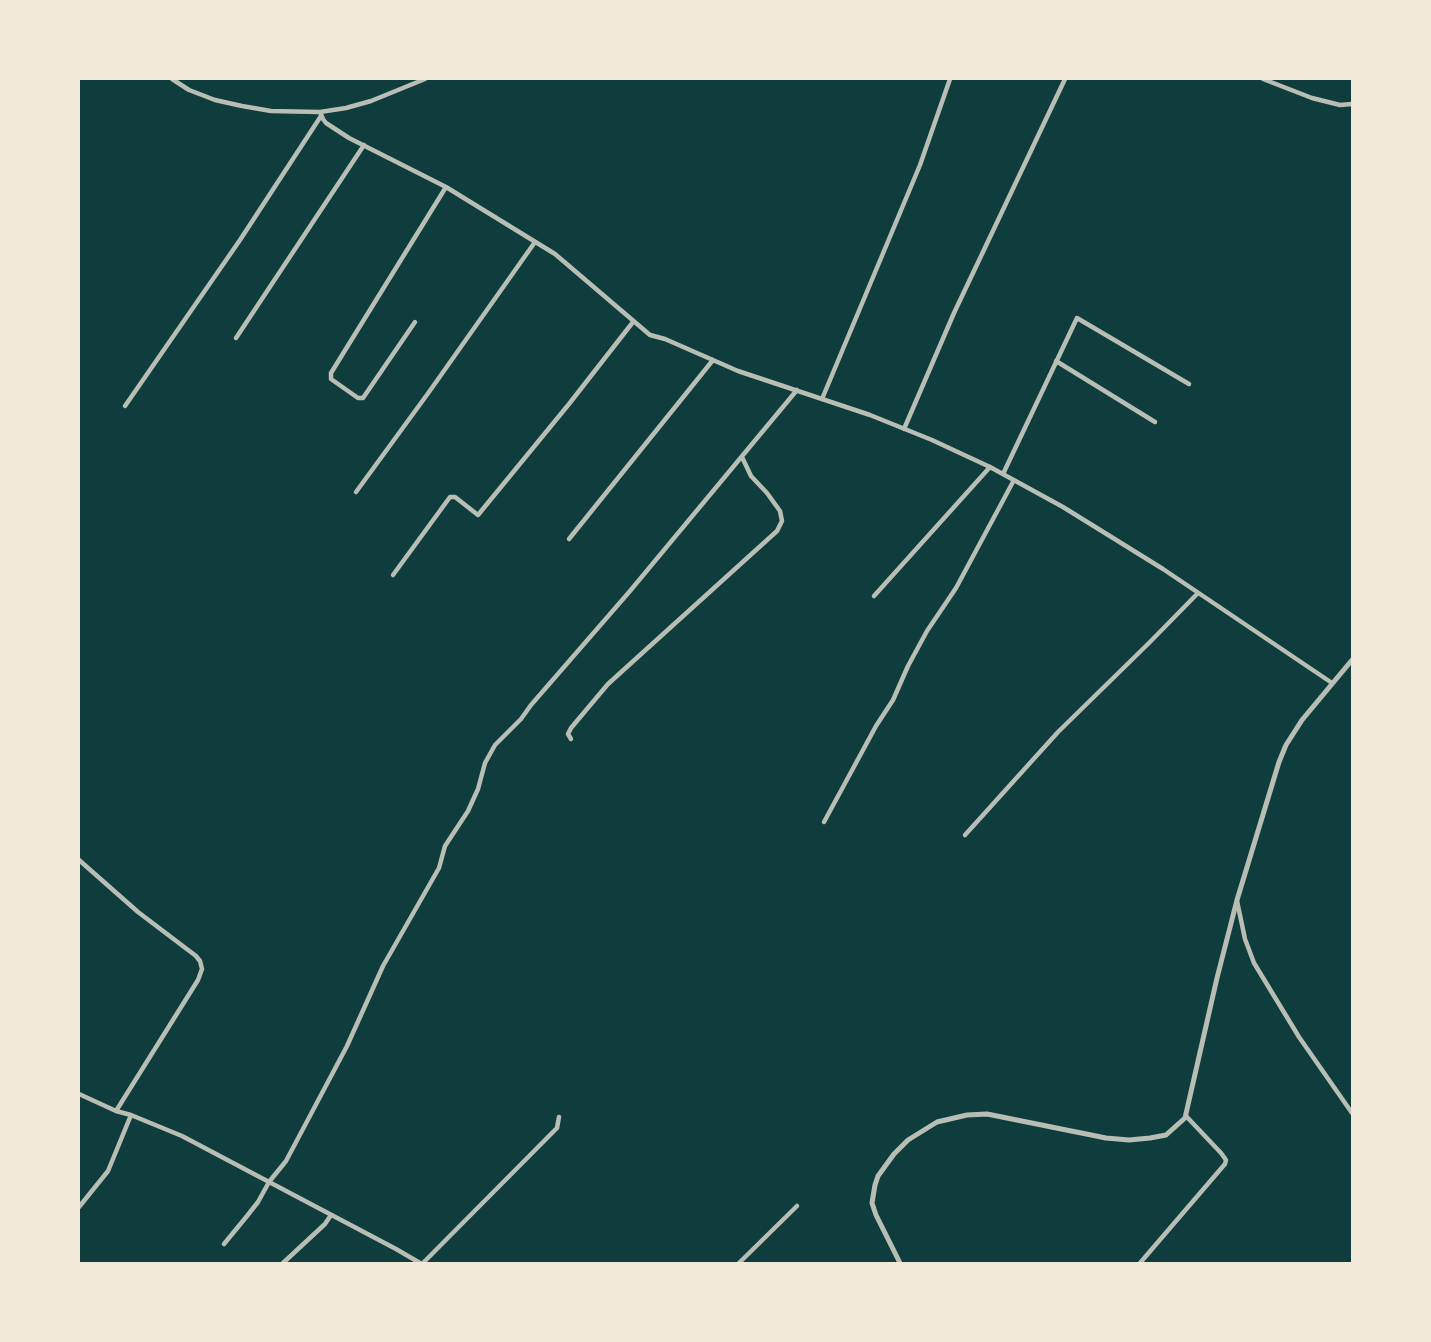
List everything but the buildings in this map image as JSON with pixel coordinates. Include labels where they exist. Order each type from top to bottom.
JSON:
[{"type":"street","points":[[172,79],[189,90],[242,107],[321,114],[371,101],[425,79]]},
{"type":"street","points":[[822,399],[920,165],[950,79]]},
{"type":"street","points":[[904,429],[954,313],[1065,79]]},
{"type":"street","points":[[1263,79],[1312,98],[1340,105],[1352,104]]},
{"type":"street","points":[[321,114],[331,126],[446,187],[564,261],[650,335],[738,370],[904,429],[990,467],[1063,507],[1163,569],[1332,683]]},
{"type":"street","points":[[125,406],[240,240],[321,114]]},
{"type":"street","points":[[236,338],[364,145]]},
{"type":"street","points":[[415,321],[363,398],[358,398],[331,379],[331,373],[446,187]]},
{"type":"street","points":[[356,492],[535,242]]},
{"type":"street","points":[[1003,474],[1077,318],[1189,384]]},
{"type":"street","points":[[393,575],[450,497],[456,496],[478,515],[633,322]]},
{"type":"street","points":[[569,539],[713,360]]},
{"type":"street","points":[[1056,361],[1155,422]]},
{"type":"street","points":[[225,1244],[286,1161],[347,1046],[383,966],[439,868],[445,846],[468,810],[478,789],[485,763],[495,745],[521,719],[630,592],[797,390]]},
{"type":"street","points":[[571,739],[568,734],[571,728],[608,684],[777,531],[782,521],[780,511],[751,476],[742,457]]},
{"type":"street","points":[[874,596],[990,467]]},
{"type":"street","points":[[824,822],[927,631],[957,588],[1014,480]]},
{"type":"street","points":[[965,835],[1058,732],[1198,593]]},
{"type":"street","points":[[900,1263],[872,1203],[875,1185],[894,1153],[908,1140],[937,1122],[967,1115],[987,1114],[1106,1138],[1129,1140],[1166,1135],[1186,1116],[1237,900],[1286,745],[1302,720],[1352,660]]},
{"type":"street","points":[[79,860],[138,912],[196,956],[202,969],[198,980],[116,1111]]},
{"type":"street","points":[[1237,900],[1245,939],[1254,963],[1299,1037],[1352,1113]]},
{"type":"street","points":[[79,1094],[182,1136],[421,1263],[549,1136],[556,1128],[559,1117]]},
{"type":"street","points":[[79,1207],[108,1171],[131,1115]]},
{"type":"street","points":[[1140,1263],[1225,1164],[1226,1160],[1221,1153],[1186,1116]]},
{"type":"street","points":[[738,1263],[797,1206]]},
{"type":"street","points":[[283,1263],[325,1224],[331,1215]]}]
